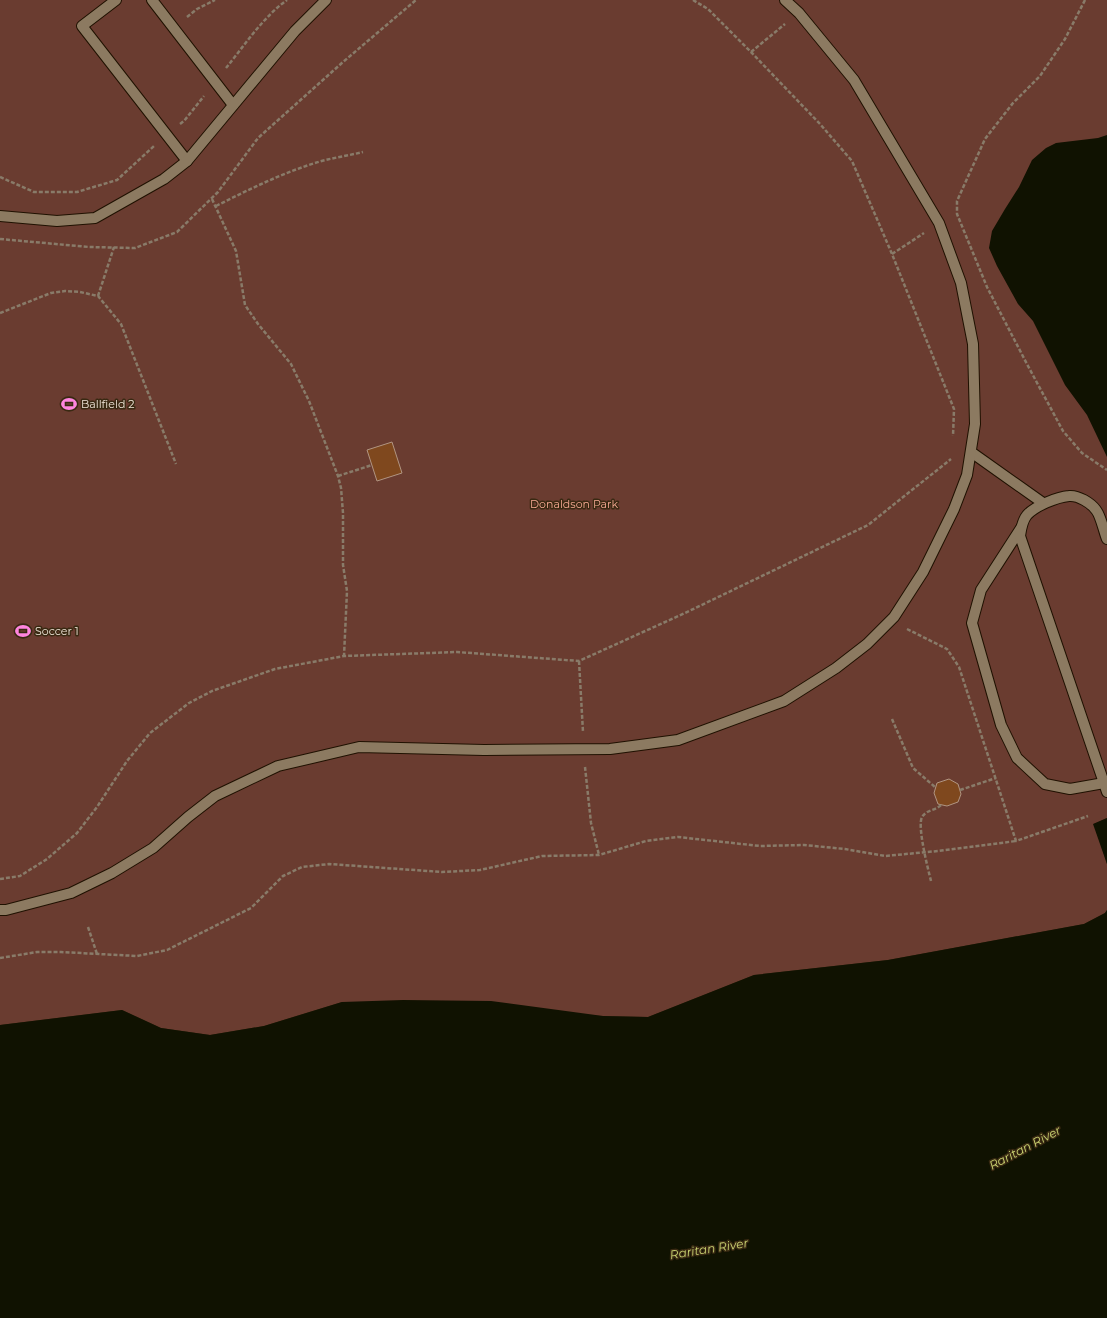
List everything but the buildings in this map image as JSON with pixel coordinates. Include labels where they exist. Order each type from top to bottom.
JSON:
[{"type":"lane","points":[[116,0],[82,26],[187,161]]},
{"type":"lane","points":[[152,0],[233,105]]},
{"type":"lane","points":[[0,216],[57,221],[95,218],[164,179],[187,161],[295,31],[326,0]]},
{"type":"lane","points":[[0,910],[6,910],[71,893],[112,873],[153,848],[188,817],[215,796],[278,766],[359,747],[484,750],[610,749],[678,740],[784,701],[836,668],[867,644],[890,621],[924,572],[954,509],[967,475],[974,424],[973,344],[961,283],[939,223],[854,80],[799,12],[785,0]]},
{"type":"lane","points":[[971,452],[1043,503]]},
{"type":"lane","points":[[1022,526],[981,590],[972,623],[1000,725],[1017,758],[1045,784],[1070,789],[1106,785],[1020,536],[1026,516],[1034,509],[1043,503],[1070,496],[1084,500],[1096,510],[1107,539]]},
{"type":"path","points":[[174,27],[197,9],[215,0]]},
{"type":"path","points":[[0,239],[89,247],[135,248],[177,232],[218,192],[258,138],[343,62],[416,0]]},
{"type":"path","points":[[693,0],[708,9],[751,52],[820,124],[852,161],[892,254],[954,409],[953,437]]},
{"type":"path","points":[[1085,0],[1065,39],[1040,76],[1012,103],[985,139],[958,201],[957,214],[987,287],[1062,431],[1082,453],[1107,470]]},
{"type":"path","points":[[751,52],[799,12]]},
{"type":"path","points":[[216,206],[299,168],[317,162],[363,152]]},
{"type":"path","points":[[212,198],[236,251],[246,305],[258,324],[291,364],[309,401],[338,476],[343,513],[343,565],[347,591],[344,656]]},
{"type":"path","points":[[98,296],[114,247]]},
{"type":"path","points":[[0,313],[51,293],[65,291],[80,292],[98,296],[120,324],[176,464]]},
{"type":"path","points":[[0,879],[20,876],[27,872],[47,859],[77,833],[97,807],[127,761],[150,734],[189,702],[212,691],[275,669],[344,656],[457,652],[579,661],[686,613],[868,525],[952,458]]},
{"type":"path","points":[[338,476],[372,465]]},
{"type":"path","points":[[890,621],[947,649],[959,667],[1016,841]]},
{"type":"path","points":[[892,719],[913,768],[936,787]]},
{"type":"path","points":[[960,790],[996,778]]},
{"type":"path","points":[[930,881],[920,831],[920,822],[922,816],[928,811],[939,808],[942,804]]},
{"type":"path","points":[[0,958],[37,952],[137,956],[167,950],[251,908],[283,876],[302,867],[329,864],[442,872],[472,870],[542,856],[600,855],[646,841],[678,837],[760,846],[804,845],[845,849],[885,856],[1016,841],[1088,816]]},
{"type":"path","points":[[88,927],[97,954]]},
{"type":"green space","name":"Donaldson Park","points":[[0,0],[1107,0],[1107,818],[1094,824],[1107,864],[1107,910],[1105,913],[1084,924],[888,960],[754,975],[648,1017],[603,1016],[342,1002],[264,1026],[210,1035],[161,1028],[122,1010],[0,1025]]},
{"type":"water","points":[[1107,135],[1107,457],[1087,415],[1065,385],[1033,321],[1018,304],[989,248],[992,231],[1019,187],[1032,160],[1046,148],[1056,143],[1098,138]]},
{"type":"water","points":[[1107,818],[1107,864],[1093,824]]},
{"type":"water","name":"Raritan River","points":[[1107,910],[1107,1318],[0,1318],[0,1025],[122,1010],[161,1028],[210,1035],[264,1026],[342,1002],[403,1000],[491,1001],[603,1016],[648,1017],[754,975],[888,960],[1084,924],[1105,913]]},
{"type":"place","name":"Ballfield 2","points":[[69,404]]},
{"type":"place","name":"Soccer 1","points":[[23,631]]}]
